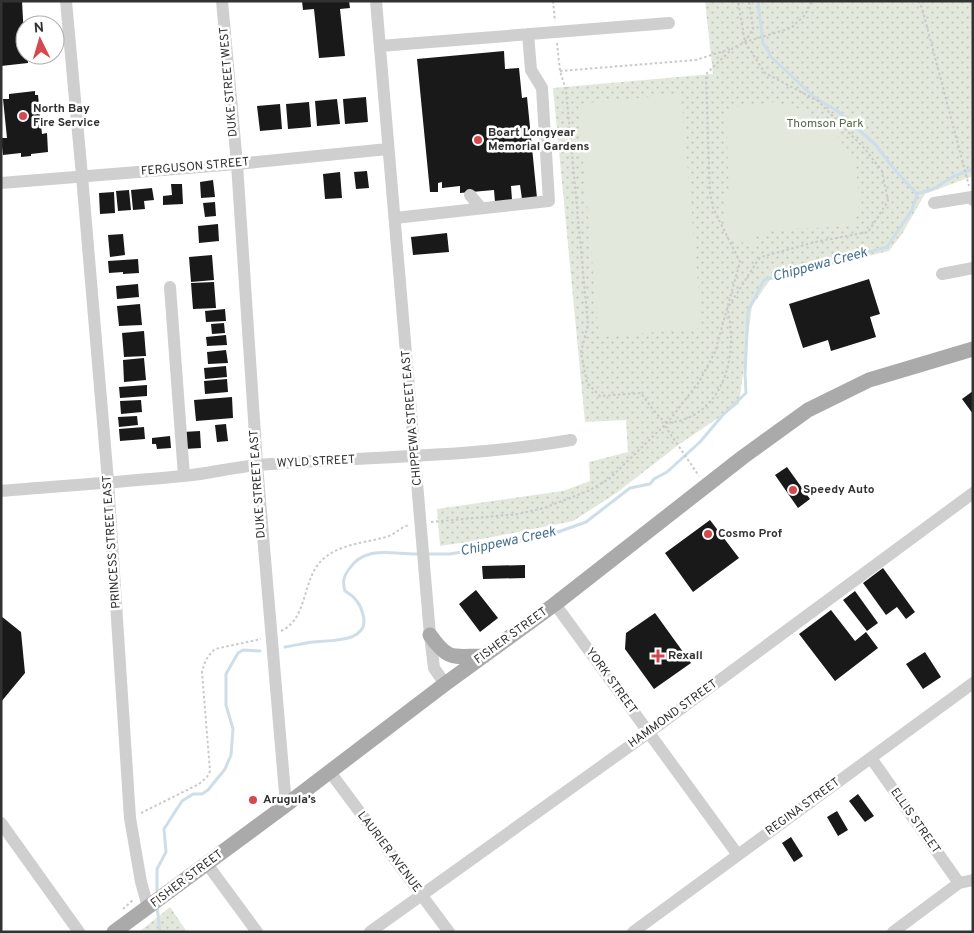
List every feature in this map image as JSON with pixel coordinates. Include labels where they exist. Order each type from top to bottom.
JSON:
[{"type":"main road","name":"FISHER STREET","points":[[114,932],[131,919],[146,902],[169,891],[207,864],[445,684],[555,604],[743,457],[808,410],[869,380],[973,349]]},
{"type":"main road","name":"FISHER STREET","points":[[920,366],[973,356]]},
{"type":"main road","points":[[430,635],[440,650],[450,656],[484,656]]},
{"type":"street","name":"PRINCESS STREET EAST","points":[[66,1],[108,481],[130,818],[140,882],[146,902]]},
{"type":"street","name":"DUKE STREET WEST","points":[[222,1],[236,164]]},
{"type":"street","name":"CHIPPEWA STREET EAST","points":[[376,1],[430,635],[434,668],[445,684]]},
{"type":"street","points":[[380,46],[670,23]]},
{"type":"street","points":[[394,218],[550,201],[542,88],[531,70],[528,34]]},
{"type":"street","name":"FERGUSON STREET","points":[[1,183],[236,164],[388,149]]},
{"type":"street","name":"DUKE STREET EAST","points":[[236,164],[256,465],[286,805]]},
{"type":"street","points":[[470,196],[481,208]]},
{"type":"street","points":[[934,203],[972,197],[973,200]]},
{"type":"street","points":[[942,274],[973,268]]},
{"type":"street","points":[[170,287],[184,476]]},
{"type":"street","name":"WYLD STREET","points":[[1,491],[184,476],[256,465],[416,456],[529,447],[571,440]]},
{"type":"street","name":"HAMMOND STREET","points":[[370,932],[648,733],[973,493]]},
{"type":"street","name":"YORK STREET","points":[[555,604],[738,854]]},
{"type":"street","name":"REGINA STREET","points":[[633,932],[973,683]]},
{"type":"street","name":"ELLIS STREET","points":[[871,758],[959,883]]},
{"type":"street","name":"LAURIER AVENUE","points":[[330,772],[449,932]]},
{"type":"street","points":[[1,823],[80,932]]},
{"type":"street","points":[[207,864],[257,932]]},
{"type":"street","points":[[894,932],[959,883],[973,880]]},
{"type":"path","points":[[553,1],[560,72],[566,90],[588,325],[581,352],[587,383],[600,396],[641,393],[662,420],[668,422],[686,419],[699,412],[710,404],[719,390],[726,374],[731,336],[727,309],[758,260],[761,257],[815,242],[868,232],[888,201],[882,171],[865,149],[818,101],[765,73],[745,42],[738,1]]},
{"type":"path","points":[[745,42],[753,29],[749,1]]},
{"type":"path","points":[[560,72],[696,60],[756,38],[791,28],[804,15],[812,1]]},
{"type":"path","points":[[922,1],[919,3],[966,176]]},
{"type":"path","points":[[130,818],[199,784],[207,777],[210,771],[202,672],[209,654],[215,649],[270,636],[293,624],[320,561],[332,552],[360,542],[386,537],[406,525],[518,514],[544,508],[588,491],[609,479],[668,422],[699,382],[715,352],[740,262],[713,208],[710,193],[706,78],[709,70],[732,48]]},
{"type":"path","points":[[664,426],[690,463]]},
{"type":"path","points":[[131,919],[123,908],[146,902]]},
{"type":"green space","name":"Thomson Park","points":[[705,1],[973,1],[973,176],[925,194],[902,234],[889,251],[770,280],[752,306],[739,404],[681,443],[615,494],[573,521],[440,546],[437,509],[563,491],[590,481],[589,462],[628,452],[626,420],[585,422],[553,88],[713,74]]},
{"type":"green space","points":[[681,94],[702,328],[599,337],[578,104]]},
{"type":"green space","points":[[775,102],[807,111],[834,131],[855,162],[860,201],[854,226],[768,230],[768,235],[754,235],[754,244],[736,240],[727,230],[724,216],[724,198],[729,195],[726,110]]},
{"type":"green space","points":[[170,907],[187,932],[139,932]]},
{"type":"building","points":[[1,1],[22,1],[23,15],[15,15],[15,64],[1,66]]},
{"type":"building","points":[[302,1],[349,1],[350,8],[340,9],[345,56],[319,58],[314,9],[303,10]]},
{"type":"building","name":"Boart Longyear Memorial Gardens","points":[[504,51],[505,69],[519,68],[522,98],[527,97],[537,198],[522,199],[520,185],[511,186],[512,200],[495,202],[494,190],[460,193],[460,186],[442,188],[442,182],[438,183],[438,192],[430,192],[417,59]]},
{"type":"building","name":"North Bay Fire Service","points":[[35,91],[35,95],[38,95],[42,134],[47,133],[48,152],[21,157],[21,153],[3,155],[1,138],[7,138],[3,99],[9,99],[9,94]]},
{"type":"building","points":[[366,97],[368,122],[345,124],[343,99]]},
{"type":"building","points":[[337,99],[340,124],[317,126],[315,101]]},
{"type":"building","points":[[309,102],[311,127],[288,129],[286,104]]},
{"type":"building","points":[[280,104],[282,129],[260,131],[257,106]]},
{"type":"building","points":[[367,171],[369,188],[356,189],[354,172]]},
{"type":"building","points":[[340,172],[342,198],[325,199],[323,174]]},
{"type":"building","points":[[213,180],[215,197],[201,198],[200,182]]},
{"type":"building","points":[[171,184],[182,184],[183,204],[163,205],[163,196],[172,195]]},
{"type":"building","points":[[152,188],[154,200],[144,201],[145,209],[133,210],[131,190]]},
{"type":"building","points":[[129,190],[131,210],[118,211],[116,191]]},
{"type":"building","points":[[114,192],[115,213],[100,214],[99,193]]},
{"type":"building","points":[[215,202],[216,216],[205,217],[203,203]]},
{"type":"building","points":[[218,224],[219,241],[199,243],[198,226]]},
{"type":"building","points":[[447,233],[449,252],[413,255],[411,237]]},
{"type":"building","points":[[123,234],[125,255],[110,257],[108,235]]},
{"type":"building","points":[[212,255],[214,280],[191,282],[189,257]]},
{"type":"building","points":[[138,259],[139,273],[109,273],[108,261]]},
{"type":"building","points":[[869,279],[880,314],[870,317],[876,337],[831,351],[828,340],[803,348],[789,304]]},
{"type":"building","points":[[214,282],[216,308],[193,309],[191,283]]},
{"type":"building","points":[[138,284],[139,297],[117,299],[116,286]]},
{"type":"building","points":[[140,304],[142,325],[119,326],[117,306]]},
{"type":"building","points":[[225,309],[226,321],[206,322],[205,311]]},
{"type":"building","points":[[224,323],[225,333],[212,334],[211,324]]},
{"type":"building","points":[[144,331],[146,356],[124,357],[122,333]]},
{"type":"building","points":[[226,335],[227,345],[207,346],[206,337]]},
{"type":"building","points":[[226,350],[228,363],[208,364],[207,352]]},
{"type":"building","points":[[144,358],[146,380],[124,382],[123,360]]},
{"type":"building","points":[[226,366],[227,377],[205,379],[204,368]]},
{"type":"building","points":[[227,379],[228,392],[205,394],[204,381]]},
{"type":"building","points":[[147,385],[147,396],[120,398],[119,387]]},
{"type":"building","points":[[973,391],[973,414],[962,399]]},
{"type":"building","points":[[232,397],[233,418],[196,421],[194,400]]},
{"type":"building","points":[[141,400],[142,412],[121,414],[120,401]]},
{"type":"building","points":[[137,416],[138,425],[119,427],[118,417]]},
{"type":"building","points":[[226,424],[228,441],[217,442],[215,425]]},
{"type":"building","points":[[144,427],[145,439],[120,441],[119,429]]},
{"type":"building","points":[[200,431],[201,448],[184,449],[183,432]]},
{"type":"building","points":[[170,436],[171,448],[157,449],[156,444],[152,444],[152,438]]},
{"type":"building","points":[[787,467],[810,499],[798,508],[775,475]]},
{"type":"building","points":[[710,520],[739,558],[693,592],[665,553]]},
{"type":"building","points":[[525,565],[525,578],[483,579],[482,566]]},
{"type":"building","points":[[883,568],[915,612],[906,619],[897,607],[886,615],[863,583]]},
{"type":"building","points":[[476,590],[498,618],[480,632],[459,604]]},
{"type":"building","points":[[855,591],[878,623],[867,631],[843,600]]},
{"type":"building","points":[[831,610],[855,641],[866,632],[878,648],[835,681],[799,634]]},
{"type":"building","name":"Rexall","points":[[655,613],[691,663],[654,689],[625,649],[626,633]]},
{"type":"building","points":[[1,616],[21,632],[25,673],[1,702]]},
{"type":"building","points":[[925,652],[941,677],[923,689],[906,664]]},
{"type":"building","points":[[858,794],[874,816],[865,822],[849,801]]},
{"type":"building","points":[[837,811],[848,830],[838,836],[827,817]]},
{"type":"building","points":[[791,837],[803,856],[794,862],[782,843]]},
{"type":"waterway","name":"Chippewa Creek","points":[[425,554],[450,554],[473,550],[494,542],[532,540],[544,537],[586,522],[630,488],[650,484],[654,479],[667,472],[700,442],[722,416],[746,393],[748,311],[764,280],[887,247],[912,210],[917,194],[894,169],[875,144],[836,110],[815,98],[770,56],[763,43],[758,1]]},
{"type":"waterway","points":[[917,194],[935,188],[954,176],[973,169]]},
{"type":"waterway","name":"Chippewa Creek","points":[[285,647],[309,642],[338,640],[355,635],[361,631],[364,624],[361,608],[357,601],[345,591],[344,579],[349,569],[364,556],[381,552],[419,554]]},
{"type":"waterway","name":"Chippewa Creek","points":[[157,895],[157,869],[166,852],[164,829],[182,801],[193,794],[202,794],[208,790],[225,769],[231,755],[233,729],[226,705],[226,674],[238,653],[243,650],[260,651]]},
{"type":"waterway","name":"Chippewa Creek","points":[[157,906],[160,932]]},
{"type":"place","name":"North Bay Fire Service","points":[[23,116]]},
{"type":"place","name":"Boart Longyear Memorial Gardens","points":[[478,140]]},
{"type":"place","name":"Speedy Auto","points":[[793,490]]},
{"type":"place","name":"Cosmo Prof","points":[[708,534]]},
{"type":"place","name":"Rexall","points":[[658,656]]},
{"type":"place","name":"Arugula’s","points":[[253,800]]}]
